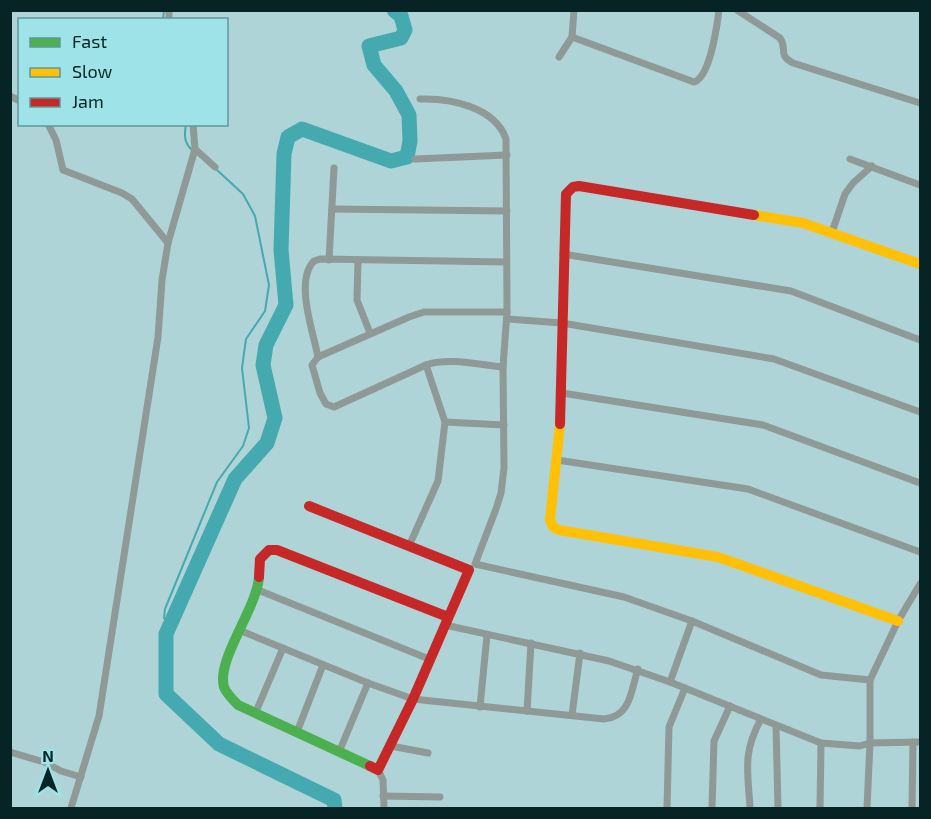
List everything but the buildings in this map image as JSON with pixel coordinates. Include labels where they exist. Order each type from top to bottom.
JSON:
[{"type":"street","points":[[559,57],[572,37],[574,10]]},
{"type":"street","points":[[572,37],[694,82],[701,77],[712,48],[719,10]]},
{"type":"street","points":[[737,10],[784,42],[786,60],[921,103]]},
{"type":"street","points":[[378,770],[391,747],[472,567],[501,493],[504,468],[503,367],[507,316],[506,139],[503,130],[493,120],[465,104],[420,99]]},
{"type":"street","points":[[49,126],[56,140],[63,170],[132,199],[168,243]]},
{"type":"street","points":[[71,808],[97,725],[158,337],[162,280],[168,243],[194,152],[193,126]]},
{"type":"street","points":[[194,152],[215,167]]},
{"type":"street","points":[[416,159],[507,156]]},
{"type":"street","points":[[850,159],[921,185]]},
{"type":"street","points":[[832,232],[845,194],[852,183],[872,166]]},
{"type":"street","points":[[329,260],[334,168]]},
{"type":"street","points":[[898,621],[718,557],[559,530],[553,527],[550,520],[562,393],[566,194],[573,187],[579,186],[780,219],[832,232],[921,264]]},
{"type":"street","points":[[332,209],[507,211]]},
{"type":"street","points":[[563,255],[791,291],[921,340]]},
{"type":"street","points":[[318,357],[306,306],[306,290],[311,264],[320,259],[506,262]]},
{"type":"street","points":[[358,260],[357,300],[370,333]]},
{"type":"street","points":[[503,367],[453,363],[426,365],[334,407],[326,404],[312,365],[318,357],[424,312],[507,316],[562,323],[774,359],[921,412]]},
{"type":"street","points":[[410,546],[438,481],[445,422],[426,365]]},
{"type":"street","points":[[562,393],[763,425],[921,483]]},
{"type":"street","points":[[445,422],[504,426]]},
{"type":"street","points":[[557,460],[748,489],[921,552]]},
{"type":"street","points":[[309,506],[410,546],[472,567],[624,597],[692,621],[821,675],[870,680]]},
{"type":"street","points":[[384,808],[383,780],[378,770],[255,714],[238,705],[228,695],[222,681],[224,664],[258,590],[260,559],[269,550],[277,550],[447,621],[487,635],[580,654],[638,669],[821,743],[860,746],[870,743],[917,742],[912,808]]},
{"type":"street","points":[[867,808],[870,680],[898,621],[921,584]]},
{"type":"street","points":[[258,590],[429,659]]},
{"type":"street","points":[[670,682],[692,621]]},
{"type":"street","points":[[238,630],[413,699],[604,719],[621,715],[638,669]]},
{"type":"street","points":[[480,706],[487,635]]},
{"type":"street","points":[[527,711],[531,643]]},
{"type":"street","points":[[255,714],[282,648]]},
{"type":"street","points":[[572,715],[580,654]]},
{"type":"street","points":[[297,732],[323,665]]},
{"type":"street","points":[[339,752],[368,683]]},
{"type":"street","points":[[667,808],[669,727],[685,688]]},
{"type":"street","points":[[712,808],[714,741],[729,706]]},
{"type":"street","points":[[750,808],[747,752],[751,737],[761,719]]},
{"type":"street","points":[[776,726],[777,808]]},
{"type":"street","points":[[820,808],[821,743]]},
{"type":"street","points":[[391,747],[428,753]]},
{"type":"street","points":[[10,752],[44,762],[61,771],[81,777]]},
{"type":"street","points":[[383,796],[440,797]]},
{"type":"waterway","points":[[163,18],[164,10]]},
{"type":"waterway","points":[[335,808],[334,800],[219,744],[166,694],[166,634],[235,479],[267,443],[275,418],[263,365],[266,345],[286,305],[281,250],[284,154],[288,137],[302,129],[391,161],[407,157],[410,141],[409,115],[396,91],[374,65],[369,46],[401,38],[405,30],[401,16],[394,10]]},
{"type":"waterway","points":[[186,126],[185,139],[193,151]]},
{"type":"waterway","points":[[170,626],[164,618],[165,609],[217,482],[243,446],[249,428],[242,368],[246,339],[265,311],[269,285],[255,216],[243,194],[217,170]]},
{"type":"traffic: fast","points":[[259,577],[257,590],[226,663],[223,676],[226,692],[238,705],[370,766]]},
{"type":"traffic: slow","points":[[754,215],[803,223],[920,264]]},
{"type":"traffic: slow","points":[[560,424],[550,520],[553,527],[559,530],[718,557],[898,621]]},
{"type":"traffic: jam","points":[[560,424],[566,194],[573,187],[579,186],[754,215]]},
{"type":"traffic: jam","points":[[309,506],[469,570],[413,699],[378,770],[370,766]]},
{"type":"traffic: jam","points":[[259,577],[260,559],[269,550],[277,550],[448,617]]}]
